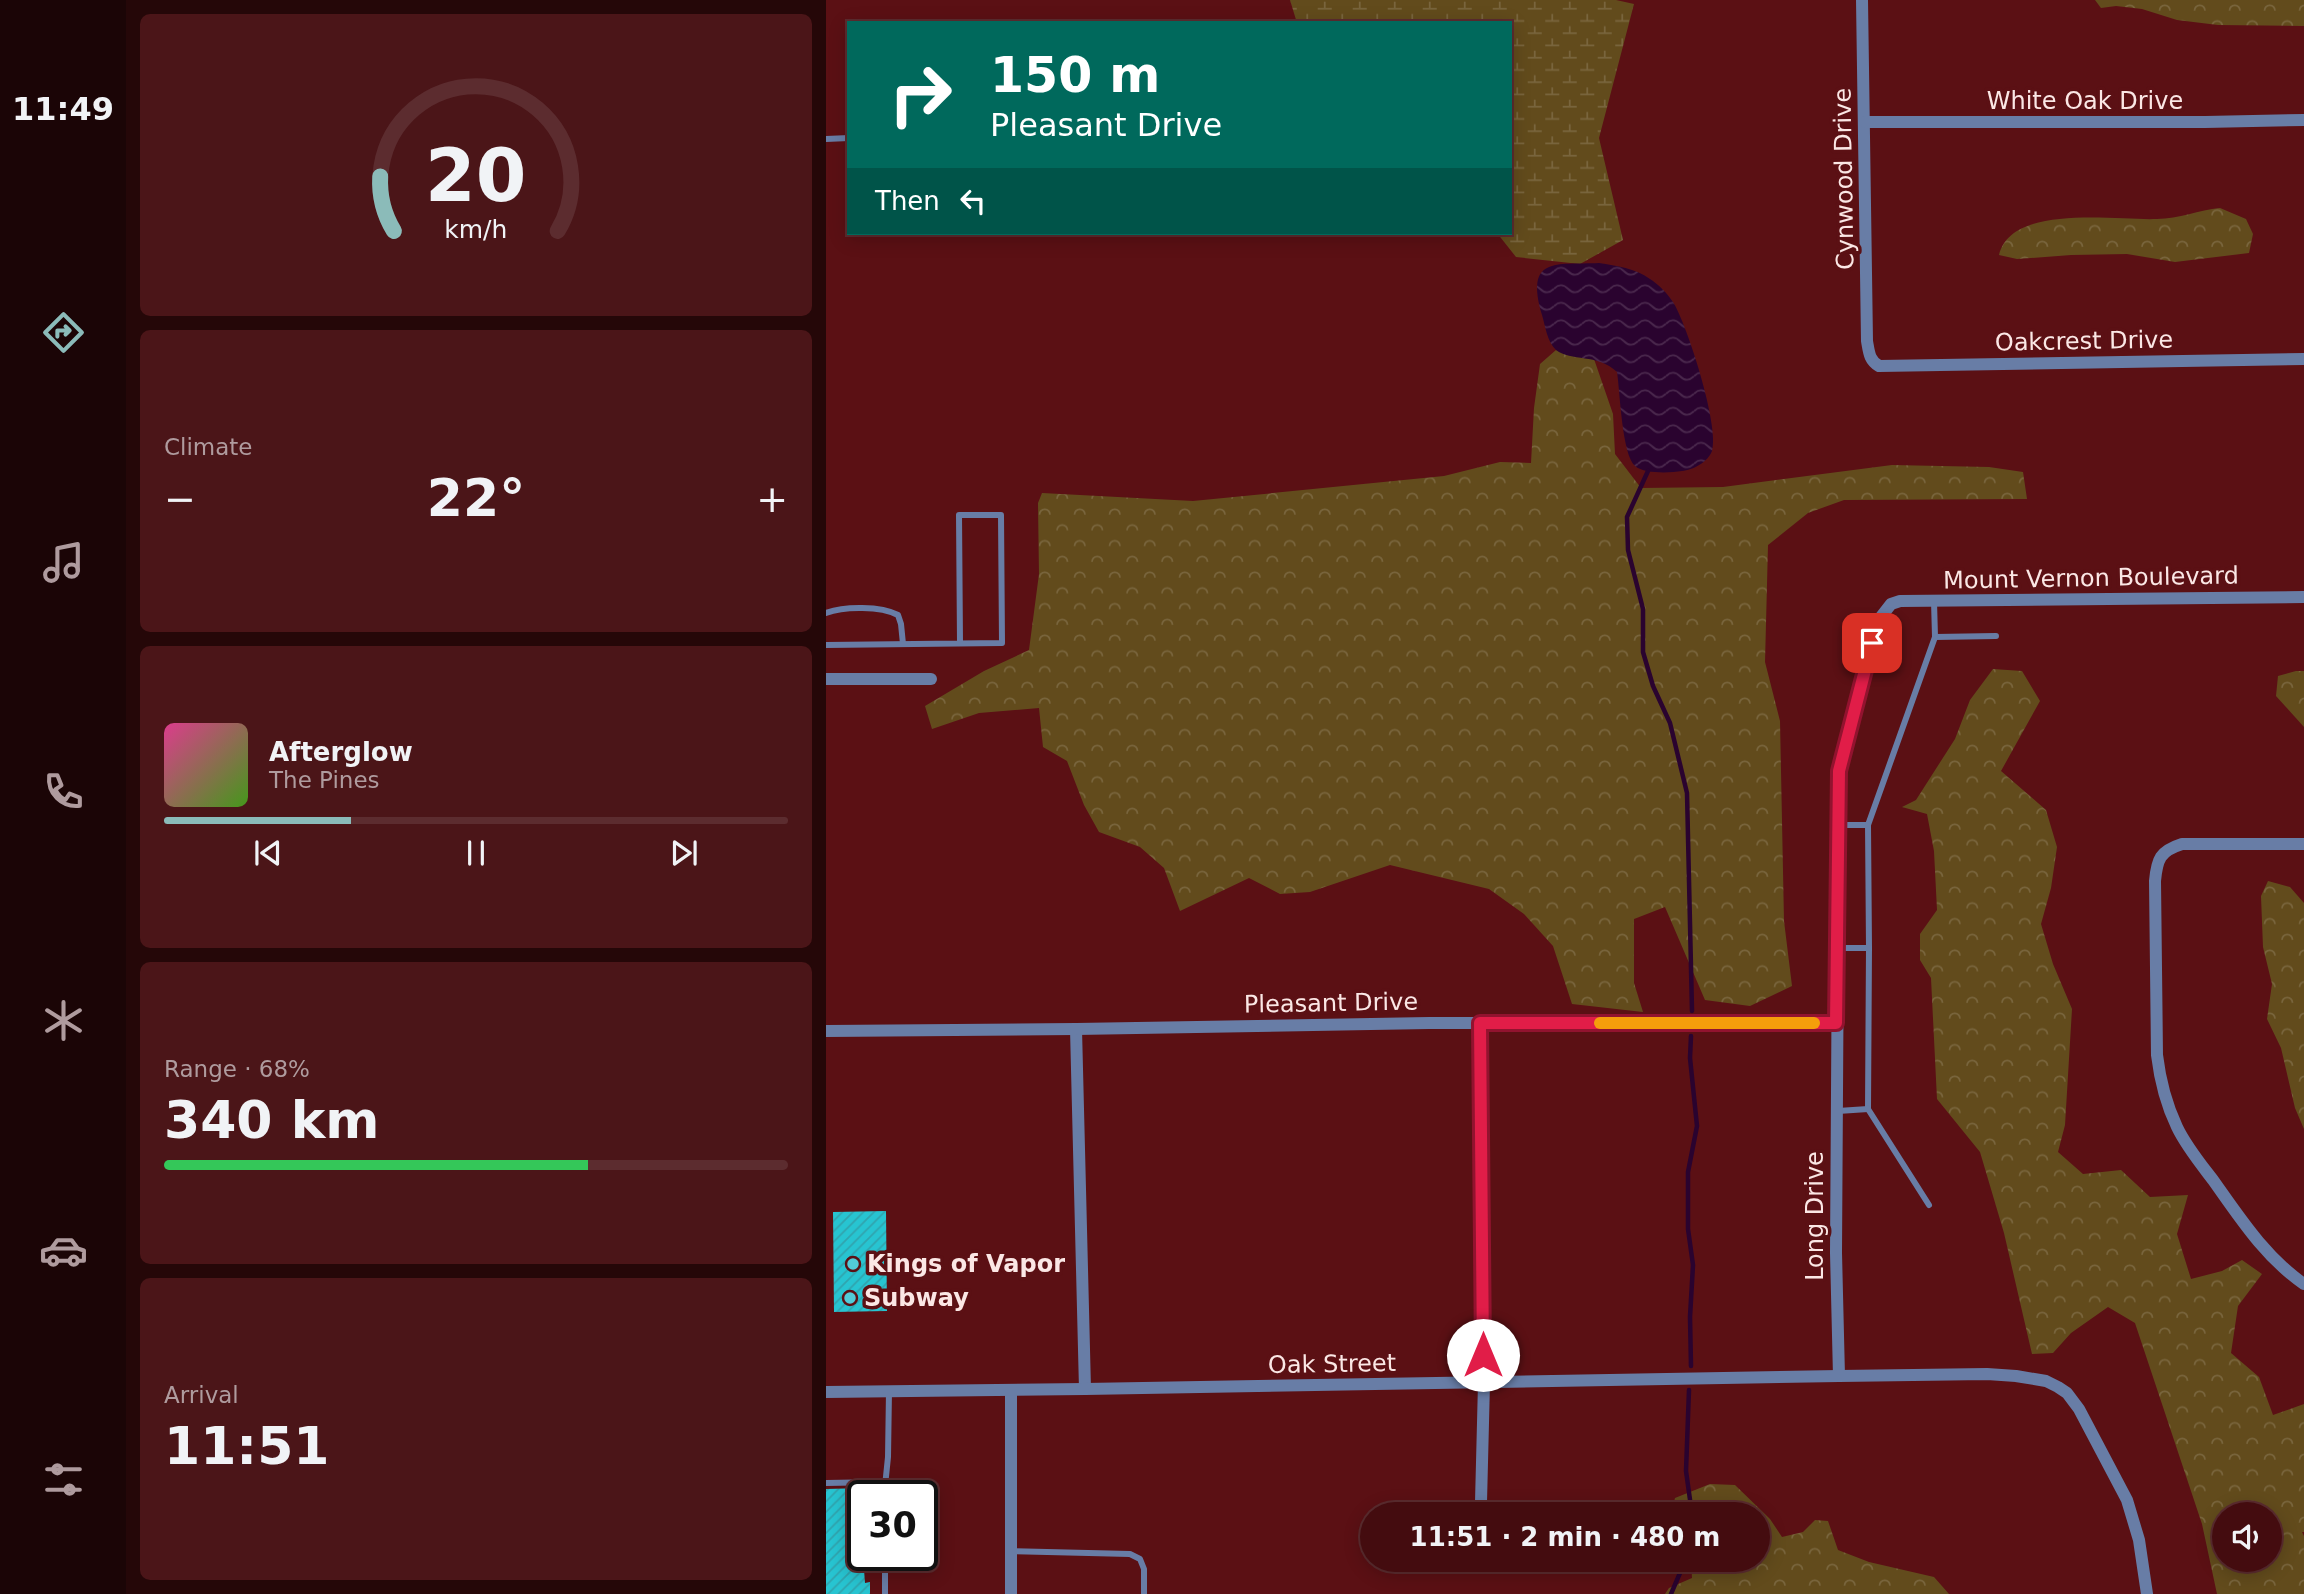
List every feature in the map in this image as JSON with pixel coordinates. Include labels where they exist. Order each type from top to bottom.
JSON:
[{"type":"street","name":"Cynwood Drive","points":[[1862,0],[1869,357]]},
{"type":"street","name":"White Oak Drive","points":[[1865,122],[2304,120]]},
{"type":"street","name":"Oakcrest Drive","points":[[1869,357],[1879,366],[2304,359]]},
{"type":"street","name":"Mount Vernon Boulevard","points":[[1883,612],[1891,604],[1900,601],[2304,597]]},
{"type":"street","name":"Long Drive","points":[[1839,1376],[1836,1328],[1836,1023],[1839,771],[1877,622],[1883,612]]},
{"type":"street","points":[[826,679],[931,679]]},
{"type":"street","points":[[2304,844],[2182,844],[2170,848],[2158,860],[2155,881],[2157,1055],[2163,1090],[2178,1129],[2236,1213],[2277,1262],[2304,1284]]},
{"type":"street","points":[[1480,1023],[1484,1382],[1481,1502]]},
{"type":"street","name":"Pleasant Drive","points":[[826,1031],[1076,1030],[1294,1024],[1836,1023]]},
{"type":"street","points":[[1076,1030],[1085,1389]]},
{"type":"street","points":[[1839,1376],[2007,1375],[2046,1381],[2067,1393],[2084,1416],[2127,1500],[2139,1540],[2147,1594]]},
{"type":"street","name":"Oak Street","points":[[826,1392],[1839,1376]]},
{"type":"street","points":[[1011,1390],[1012,1594]]},
{"type":"lane","points":[[826,139],[847,138]]},
{"type":"lane","points":[[826,645],[1002,643],[1000,515],[959,515],[960,643]]},
{"type":"lane","points":[[1929,1205],[1868,1108],[1868,825],[1935,637],[1934,601]]},
{"type":"lane","points":[[826,612],[838,609],[887,610],[898,615],[903,644]]},
{"type":"lane","points":[[1935,637],[1996,636]]},
{"type":"lane","points":[[1838,825],[1868,825]]},
{"type":"lane","points":[[1837,948],[1869,948]]},
{"type":"lane","points":[[1836,1111],[1868,1108]]},
{"type":"lane","points":[[884,1480],[888,1457],[890,1391]]},
{"type":"lane","points":[[826,1483],[847,1483]]},
{"type":"lane","points":[[1011,1551],[1130,1554],[1140,1559],[1144,1569],[1144,1594]]},
{"type":"lane","points":[[885,1571],[885,1594]]},
{"type":"green space","points":[[1290,0],[1616,0],[1634,4],[1599,138],[1623,240],[1580,264],[1516,257],[1499,235],[1512,235],[1512,21],[1296,21]]},
{"type":"green space","points":[[2095,0],[2304,0],[2304,26],[2218,25],[2177,20],[2142,9],[2116,6],[2101,8]]},
{"type":"green space","points":[[2220,208],[2246,219],[2253,234],[2249,253],[2175,262],[2127,254],[2017,259],[1999,255],[2008,239],[2023,228],[2044,221],[2068,218],[2165,219]]},
{"type":"green space","points":[[1556,350],[1594,359],[1613,414],[1615,454],[1641,488],[1723,487],[1892,465],[1989,467],[2023,472],[2027,499],[1844,500],[1808,513],[1768,545],[1765,662],[1780,721],[1784,921],[1792,986],[1750,1006],[1705,1000],[1665,907],[1634,919],[1634,983],[1643,1012],[1572,1004],[1553,946],[1524,914],[1489,889],[1390,865],[1310,892],[1280,894],[1249,878],[1180,911],[1164,868],[1140,847],[1099,832],[1084,805],[1067,761],[1043,747],[1039,708],[979,713],[932,729],[925,706],[984,671],[1029,650],[1039,574],[1038,503],[1042,493],[1193,501],[1444,476],[1500,462],[1531,463],[1540,364]]},
{"type":"green space","points":[[1993,669],[2022,671],[2040,701],[2001,771],[2046,810],[2057,847],[2051,888],[2041,924],[2053,964],[2072,1009],[2065,1125],[2058,1152],[2083,1174],[2121,1170],[2150,1197],[2188,1195],[2177,1234],[2191,1279],[2222,1271],[2242,1260],[2262,1274],[2238,1306],[2231,1353],[2259,1377],[2273,1415],[2304,1404],[2304,1594],[2217,1594],[2212,1572],[2282,1572],[2282,1502],[2212,1502],[2212,1571],[2202,1524],[2135,1323],[2108,1307],[2071,1333],[2053,1353],[2032,1354],[2004,1233],[1980,1152],[1937,1099],[1931,978],[1920,960],[1920,934],[1937,910],[1934,851],[1927,814],[1902,807],[1916,800],[1955,739],[1970,700]]},
{"type":"green space","points":[[2304,671],[2304,727],[2276,696],[2278,676]]},
{"type":"green space","points":[[2268,881],[2290,887],[2304,903],[2304,1129],[2295,1108],[2281,1048],[2267,1019],[2272,984],[2263,947],[2261,896]]},
{"type":"green space","points":[[1710,1484],[1735,1485],[1752,1502],[1674,1502],[1675,1498]]},
{"type":"green space","points":[[1770,1519],[1782,1537],[1803,1532],[1815,1520],[1828,1521],[1838,1550],[1869,1562],[1934,1577],[1949,1594],[1665,1594],[1669,1588],[1692,1578],[1692,1572],[1770,1572]]},
{"type":"water","points":[[1599,263],[1626,268],[1644,275],[1665,292],[1679,314],[1701,376],[1713,439],[1710,455],[1695,467],[1651,472],[1635,466],[1624,437],[1617,372],[1601,362],[1562,354],[1550,343],[1538,296],[1541,273],[1557,265]]},
{"type":"building","points":[[886,1211],[887,1311],[834,1312],[833,1212]]},
{"type":"building","points":[[847,1488],[847,1571],[864,1571],[865,1583],[870,1582],[870,1594],[826,1594],[826,1489]]},
{"type":"waterway","points":[[1648,471],[1627,517],[1628,550],[1643,609],[1643,652],[1653,686],[1670,723],[1687,793],[1692,1011]]},
{"type":"waterway","points":[[1691,1036],[1690,1058],[1697,1126],[1688,1172],[1688,1229],[1693,1265],[1691,1366]]},
{"type":"waterway","points":[[1689,1390],[1686,1471],[1690,1502]]},
{"type":"waterway","points":[[1671,1594],[1680,1572]]},
{"type":"slow traffic","points":[[1600,1023],[1814,1023]]},
{"type":"place","name":"Kings of Vapor","points":[[853,1264]]},
{"type":"place","name":"Subway","points":[[850,1298]]},
{"type":"route","points":[[1483,1355],[1480,1023],[1836,1023],[1839,771],[1872,643]]}]
